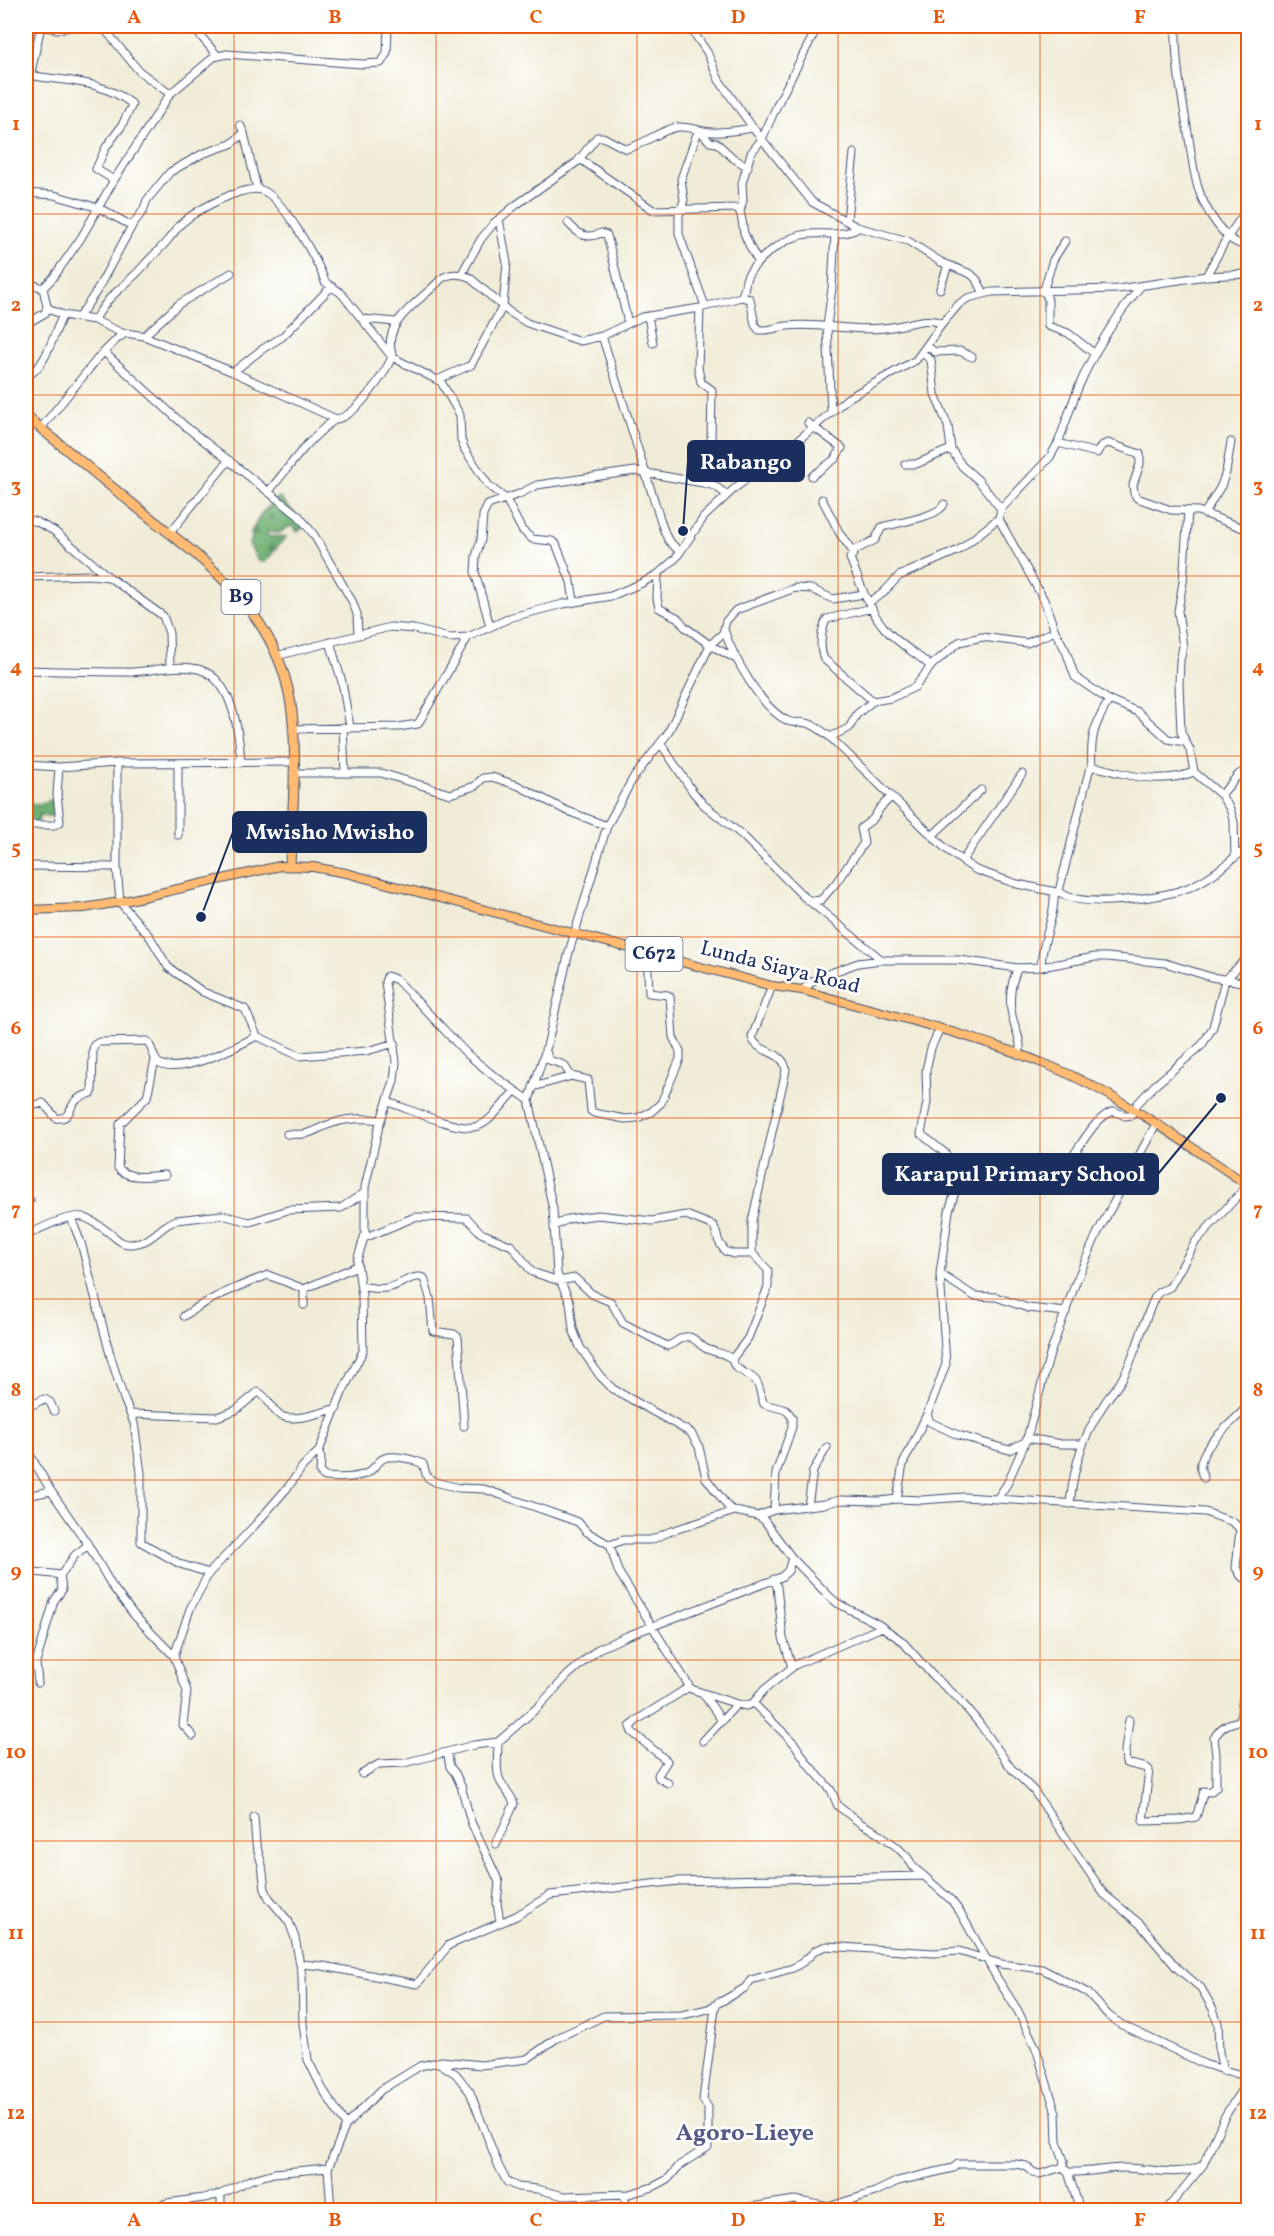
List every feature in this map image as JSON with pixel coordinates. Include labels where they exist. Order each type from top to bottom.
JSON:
[{"type":"highway","name":"B9","points":[[26,416],[210,568],[241,597],[263,627],[288,688],[293,762],[290,866]]},
{"type":"main road","name":"Lunda Siaya Road","points":[[26,910],[84,908],[120,903],[248,872],[290,866],[314,867],[346,873],[772,986],[801,990],[939,1029],[1019,1055],[1072,1076],[1134,1110],[1248,1185]]},
{"type":"street","points":[[26,95],[41,26],[57,29],[77,26]]},
{"type":"street","points":[[102,26],[139,71],[170,94]]},
{"type":"street","points":[[192,26],[217,55]]},
{"type":"street","points":[[43,288],[78,243],[114,180],[170,94],[217,55],[378,64],[386,58],[388,26]]},
{"type":"street","points":[[689,26],[707,52],[717,76],[753,128],[812,202],[857,227],[908,242],[948,265],[973,275],[984,293]]},
{"type":"street","points":[[758,261],[744,232],[740,212],[743,200],[742,183],[751,153],[762,139],[818,26]]},
{"type":"street","points":[[1176,26],[1177,70],[1193,170],[1204,205],[1227,237],[1248,246]]},
{"type":"street","points":[[29,75],[94,83],[130,102],[132,105],[126,118],[106,147],[96,169],[114,180]]},
{"type":"street","points":[[240,125],[244,133],[257,189]]},
{"type":"street","points":[[461,275],[481,239],[499,219],[580,159],[597,137],[603,137],[626,149],[637,146],[671,128],[687,126],[699,131],[710,132],[753,128]]},
{"type":"street","points":[[699,131],[710,142],[717,143],[733,158],[748,167]]},
{"type":"street","points":[[699,131],[681,179],[684,200],[679,226],[680,241],[702,307],[698,368],[701,382],[712,390],[711,441],[703,483]]},
{"type":"street","points":[[79,317],[96,292],[100,280],[116,257],[132,226],[140,217],[147,200],[170,172],[196,156],[231,144],[244,133]]},
{"type":"street","points":[[847,220],[854,153]]},
{"type":"street","points":[[580,159],[653,210],[738,208],[740,212]]},
{"type":"street","points":[[94,320],[111,297],[145,265],[188,217],[220,199],[257,189],[270,194],[311,252],[325,282],[334,286],[341,293],[393,358],[437,380],[459,413],[461,440],[471,460],[489,486],[506,499],[522,530],[532,539],[556,543],[571,582],[574,601]]},
{"type":"street","points":[[26,192],[48,194],[99,208],[132,226]]},
{"type":"street","points":[[1206,276],[1227,237],[1248,208]]},
{"type":"street","points":[[437,380],[471,365],[503,306],[507,263],[499,219]]},
{"type":"street","points":[[568,223],[585,236],[592,237],[601,233],[607,235],[628,323]]},
{"type":"street","points":[[741,297],[744,294],[747,276],[758,261],[773,249],[805,234],[847,233],[857,227]]},
{"type":"street","points":[[831,411],[827,326],[835,234]]},
{"type":"street","points":[[1065,241],[1053,260],[1044,292],[1048,300],[1047,325],[1068,333],[1095,354]]},
{"type":"street","points":[[940,289],[948,265]]},
{"type":"street","points":[[144,336],[179,304],[231,273]]},
{"type":"street","points":[[276,656],[390,627],[414,629],[449,638],[468,637],[512,617],[574,601],[611,596],[658,573],[680,552],[704,517],[727,495],[811,425],[857,393],[910,364],[922,353],[959,304],[968,298],[984,293],[1140,287],[1206,276],[1248,274]]},
{"type":"street","points":[[269,491],[321,430],[336,419],[347,416],[365,396],[393,358],[391,347],[396,322],[441,279],[450,275],[469,277],[526,323],[574,340],[602,336],[648,316],[673,316],[741,297],[750,299],[755,325],[759,330],[788,325],[865,330],[932,320],[942,324]]},
{"type":"street","points":[[26,282],[43,288]]},
{"type":"street","points":[[233,372],[261,350],[282,338],[331,286]]},
{"type":"street","points":[[873,701],[827,662],[821,653],[823,626],[827,619],[870,605],[899,576],[959,550],[999,518],[1001,509],[1050,457],[1058,443],[1078,388],[1095,354],[1128,301],[1140,287]]},
{"type":"street","points":[[26,324],[45,313],[47,306],[43,288]]},
{"type":"street","points":[[47,306],[63,315],[94,320],[124,334],[144,336],[233,372],[336,419]]},
{"type":"street","points":[[26,377],[38,367],[49,349],[63,315]]},
{"type":"street","points":[[648,316],[653,344]]},
{"type":"street","points":[[362,319],[396,322]]},
{"type":"street","points":[[41,429],[105,353],[124,334]]},
{"type":"street","points":[[602,336],[666,535],[680,552]]},
{"type":"street","points":[[927,346],[935,352],[957,351],[972,357]]},
{"type":"street","points":[[105,353],[185,426],[299,516],[314,536],[352,601],[357,614],[358,634]]},
{"type":"street","points":[[922,353],[931,360],[935,394],[948,426],[951,449],[962,466],[978,480],[1001,509]]},
{"type":"street","points":[[811,425],[843,448],[835,459],[812,476]]},
{"type":"street","points":[[1204,514],[1221,486],[1231,442]]},
{"type":"street","points":[[1058,443],[1097,453],[1101,446],[1108,443],[1138,453],[1141,457],[1133,486],[1135,495],[1168,509],[1204,514],[1248,530]]},
{"type":"street","points":[[905,464],[916,464],[951,449]]},
{"type":"street","points":[[169,534],[229,460]]},
{"type":"street","points":[[490,626],[476,578],[476,556],[481,540],[484,508],[491,503],[549,482],[635,471],[715,486],[727,495]]},
{"type":"street","points":[[822,499],[840,534],[853,551]]},
{"type":"street","points":[[930,668],[925,661],[886,630],[864,594],[850,558],[853,551],[875,540],[882,527],[921,517],[941,509],[944,504]]},
{"type":"street","points":[[1188,511],[1183,582],[1178,615],[1183,647],[1179,675],[1180,728],[1190,750],[1194,772],[1221,795],[1228,805],[1233,818],[1235,857]]},
{"type":"street","points":[[999,518],[1044,600],[1075,677],[1109,700],[1138,712],[1168,738],[1185,742]]},
{"type":"street","points":[[26,519],[54,531],[110,577],[163,616],[169,633],[170,668]]},
{"type":"street","points":[[658,573],[658,606],[678,618],[710,645],[736,659]]},
{"type":"street","points":[[26,578],[90,575],[110,577]]},
{"type":"street","points":[[735,1511],[724,1504],[709,1483],[704,1472],[699,1447],[691,1433],[622,1396],[600,1376],[576,1341],[570,1302],[557,1274],[549,1188],[529,1100],[607,826],[632,780],[661,744],[680,711],[710,645],[724,630],[726,621],[736,610],[795,588],[811,589],[833,599],[864,594]]},
{"type":"street","points":[[724,630],[736,659],[757,691],[781,716],[788,721],[809,723],[830,737],[932,836],[976,870],[1006,881],[1057,892],[1073,899],[1107,901],[1136,899],[1162,895],[1204,880],[1248,848]]},
{"type":"street","points":[[830,737],[849,728],[857,714],[873,701],[891,698],[915,687],[945,652],[965,639],[982,637],[1027,643],[1055,631]]},
{"type":"street","points":[[292,729],[398,727],[418,724],[468,637]]},
{"type":"street","points":[[330,642],[342,682],[346,727],[345,772]]},
{"type":"street","points":[[26,670],[121,672],[193,668],[207,672],[218,683],[234,711],[241,764]]},
{"type":"street","points":[[1041,967],[1042,949],[1078,811],[1092,767],[1093,730],[1109,700]]},
{"type":"street","points":[[661,744],[704,805],[742,835],[803,896],[882,960]]},
{"type":"street","points":[[26,765],[293,762]]},
{"type":"street","points":[[117,763],[117,867],[120,903],[150,937],[168,967],[204,992],[245,1009],[257,1036],[299,1056],[367,1052],[395,1043]]},
{"type":"street","points":[[178,764],[178,835]]},
{"type":"street","points":[[26,825],[54,825],[60,822],[57,795],[59,766]]},
{"type":"street","points":[[1092,767],[1129,776],[1157,778],[1178,777],[1194,772]]},
{"type":"street","points":[[1221,795],[1239,774],[1248,770]]},
{"type":"street","points":[[293,773],[387,774],[450,794],[475,786],[483,778],[492,777],[519,786],[565,810],[607,826]]},
{"type":"street","points":[[962,861],[1022,774]]},
{"type":"street","points":[[932,836],[981,790]]},
{"type":"street","points":[[803,896],[816,902],[826,895],[864,843],[861,828],[873,819],[891,797]]},
{"type":"street","points":[[26,866],[117,867]]},
{"type":"street","points":[[545,1049],[548,1059],[564,1065],[569,1075],[588,1080],[591,1111],[594,1113],[625,1119],[637,1118],[651,1112],[661,1103],[681,1055],[673,1037],[670,997],[648,993],[647,952]]},
{"type":"street","points":[[801,990],[817,978],[858,963],[882,960],[959,960],[1018,968],[1041,967],[1107,957],[1174,965],[1225,980],[1248,983]]},
{"type":"street","points":[[1041,1159],[1053,1173],[1060,1172],[1082,1142],[1108,1113],[1114,1111],[1127,1117],[1158,1082],[1202,1045],[1213,1027],[1225,980],[1248,957]]},
{"type":"street","points":[[1018,968],[1010,1001],[1012,1017],[1021,1045],[1019,1055]]},
{"type":"street","points":[[174,1656],[186,1617],[209,1573],[284,1493],[303,1466],[318,1452],[345,1386],[363,1352],[361,1286],[357,1266],[364,1238],[364,1193],[381,1120],[396,1071],[395,1043],[385,978],[389,975],[405,988],[467,1054],[529,1100]]},
{"type":"street","points":[[772,986],[753,1032],[752,1040],[756,1045],[780,1057],[785,1065],[786,1075],[753,1214],[751,1233],[753,1254],[769,1272],[768,1287],[748,1338],[732,1359],[733,1365],[757,1382],[764,1404],[786,1410],[792,1417],[792,1427],[776,1473],[774,1510]]},
{"type":"street","points":[[897,1499],[903,1464],[927,1414],[946,1360],[940,1274],[949,1211],[960,1177],[945,1153],[921,1134],[927,1102],[926,1070],[931,1048],[939,1029]]},
{"type":"street","points":[[155,1060],[171,1067],[189,1064],[210,1058],[257,1036]]},
{"type":"street","points":[[26,1107],[43,1103],[56,1118],[62,1119],[68,1116],[76,1101],[92,1093],[94,1045],[99,1042],[147,1041],[151,1045],[155,1060],[147,1097],[120,1124],[118,1168],[122,1173],[128,1175],[165,1175]]},
{"type":"street","points":[[533,1087],[572,1076]]},
{"type":"street","points":[[388,1102],[449,1125],[472,1128],[486,1121],[515,1091]]},
{"type":"street","points":[[287,1134],[310,1134],[334,1123],[350,1119],[381,1120]]},
{"type":"street","points":[[997,1499],[1007,1484],[1026,1439],[1050,1354],[1076,1282],[1097,1234],[1156,1124]]},
{"type":"street","points":[[1070,1504],[1074,1472],[1082,1444],[1101,1408],[1122,1379],[1155,1297],[1159,1292],[1168,1289],[1187,1260],[1196,1240],[1248,1185]]},
{"type":"street","points":[[26,1236],[71,1218],[85,1218],[122,1242],[133,1244],[150,1239],[176,1220],[222,1215],[250,1222],[288,1210],[341,1209],[364,1193]]},
{"type":"street","points":[[554,1226],[568,1220],[595,1215],[652,1221],[686,1215],[714,1226],[719,1242],[725,1251],[733,1254],[753,1254]]},
{"type":"street","points":[[364,1238],[416,1216],[464,1217],[470,1219],[483,1235],[512,1246],[529,1270],[559,1281],[572,1278],[578,1280],[592,1294],[610,1302],[623,1323],[667,1346],[685,1337],[690,1337],[704,1348],[723,1353],[732,1359]]},
{"type":"street","points":[[71,1218],[83,1249],[111,1358],[134,1423],[141,1473],[141,1542],[180,1564],[209,1573]]},
{"type":"street","points":[[184,1316],[244,1284],[268,1275],[304,1289],[357,1266]]},
{"type":"street","points":[[940,1274],[973,1298],[996,1297],[1028,1308],[1066,1312]]},
{"type":"street","points":[[361,1286],[382,1289],[399,1285],[416,1277],[424,1278],[430,1298],[433,1331],[454,1334],[458,1337],[464,1426]]},
{"type":"street","points":[[304,1289],[304,1305]]},
{"type":"street","points":[[131,1414],[217,1417],[236,1410],[258,1392],[263,1394],[276,1413],[283,1418],[306,1416],[337,1408]]},
{"type":"street","points":[[26,1408],[44,1399],[50,1402],[54,1411]]},
{"type":"street","points":[[1204,1478],[1199,1468],[1203,1454],[1248,1405]]},
{"type":"street","points":[[927,1414],[930,1422],[945,1430],[1000,1448],[1015,1449],[1026,1439]]},
{"type":"street","points":[[1026,1439],[1061,1444],[1082,1444]]},
{"type":"street","points":[[808,1506],[813,1471],[827,1447]]},
{"type":"street","points":[[26,1448],[108,1579],[134,1615],[174,1656],[188,1691],[183,1725],[193,1736]]},
{"type":"street","points":[[318,1452],[321,1458],[320,1473],[327,1477],[366,1474],[381,1460],[389,1457],[421,1462],[431,1480],[459,1488],[484,1489],[575,1520],[587,1532],[610,1545],[618,1571],[651,1628],[691,1689],[704,1695],[746,1706],[753,1703],[792,1667],[882,1627]]},
{"type":"street","points":[[26,1496],[51,1491]]},
{"type":"street","points":[[610,1545],[623,1540],[651,1540],[671,1531],[735,1511],[762,1514],[774,1510],[840,1500],[922,1500],[957,1497],[1205,1512],[1233,1522],[1248,1533]]},
{"type":"street","points":[[762,1514],[792,1558],[837,1603],[882,1627],[908,1647],[933,1676],[958,1698],[1010,1767],[1034,1791],[1104,1894],[1134,1918],[1177,1968],[1201,1988],[1218,2023],[1219,2052],[1223,2071]]},
{"type":"street","points":[[1240,1529],[1236,1568],[1241,1576],[1248,1580]]},
{"type":"street","points":[[38,1683],[36,1663],[53,1603],[62,1590],[60,1575],[75,1556],[88,1545]]},
{"type":"street","points":[[362,1774],[379,1764],[404,1763],[474,1745],[498,1742],[533,1712],[567,1675],[590,1655],[609,1643],[781,1577],[788,1571],[792,1558]]},
{"type":"street","points":[[26,1571],[60,1575]]},
{"type":"street","points":[[774,1579],[783,1638],[792,1667]]},
{"type":"street","points":[[1129,1720],[1125,1763],[1149,1770],[1143,1821],[1180,1820],[1196,1816],[1204,1791],[1210,1791],[1216,1787],[1214,1738],[1220,1728],[1240,1721],[1248,1657]]},
{"type":"street","points":[[668,1783],[658,1775],[667,1761],[632,1732],[630,1727],[639,1718],[689,1686]]},
{"type":"street","points":[[704,1695],[722,1721]]},
{"type":"street","points":[[753,1703],[794,1743],[808,1764],[831,1790],[838,1806],[897,1847],[914,1868],[954,1903],[996,1978],[1020,2015],[1039,2055],[1056,2113],[1057,2142],[1080,2211]]},
{"type":"street","points":[[703,1741],[737,1704]]},
{"type":"street","points":[[496,1844],[514,1804],[513,1798],[500,1781],[497,1763],[498,1742]]},
{"type":"street","points":[[447,1752],[450,1767],[461,1786],[471,1822],[499,1882],[497,1902],[500,1922]]},
{"type":"street","points":[[254,1816],[256,1844],[265,1889],[289,1922],[301,1964],[303,2024],[308,2060],[322,2088],[346,2125]]},
{"type":"street","points":[[301,1964],[417,1984],[446,1947],[520,1914],[534,1903],[550,1895],[679,1881],[924,1876]]},
{"type":"street","points":[[331,2211],[328,2168],[346,2125],[392,2081],[420,2066],[435,2062],[481,2065],[527,2059],[557,2038],[597,2018],[621,2015],[643,2017],[682,2014],[708,2009],[745,1988],[751,1980],[793,1968],[816,1950],[826,1946],[934,1953],[959,1951],[1001,1964],[1036,1968],[1088,1993],[1118,2023],[1194,2059],[1248,2078],[1228,2110],[1203,2165],[1166,2211]]},
{"type":"street","points":[[435,2062],[456,2074],[470,2092],[485,2134],[507,2182],[518,2187],[537,2188],[564,2196],[608,2193],[624,2195],[653,2187],[668,2179],[680,2166],[708,2147],[708,2107],[703,2100],[715,2008],[718,2002]]},
{"type":"street","points":[[730,2211],[795,2200],[829,2209],[898,2181],[953,2168],[958,2164],[981,2162],[1016,2164],[1026,2166],[1040,2174],[1066,2170],[1124,2168],[1179,2171],[1194,2170],[1203,2165]]},
{"type":"street","points":[[143,2211],[167,2203],[221,2194],[250,2180],[274,2173],[328,2168]]},
{"type":"street","points":[[221,2194],[221,2211]]},
{"type":"street","points":[[624,2195],[628,2211]]},
{"type":"green space","points":[[279,497],[305,525],[298,532],[292,525],[279,533],[267,532],[267,536],[286,537],[265,562],[258,561],[249,544],[253,536],[250,534],[262,513]]},
{"type":"green space","points":[[26,798],[35,805],[55,799],[56,816],[39,816],[38,823],[26,822]]},
{"type":"place","name":"Rabango","points":[[683,531]]},
{"type":"place","name":"Mwisho Mwisho","points":[[201,917]]},
{"type":"place","name":"Karapul Primary School","points":[[1221,1098]]},
{"type":"district","name":"Agoro-Lieye","points":[[745,2134]]}]
